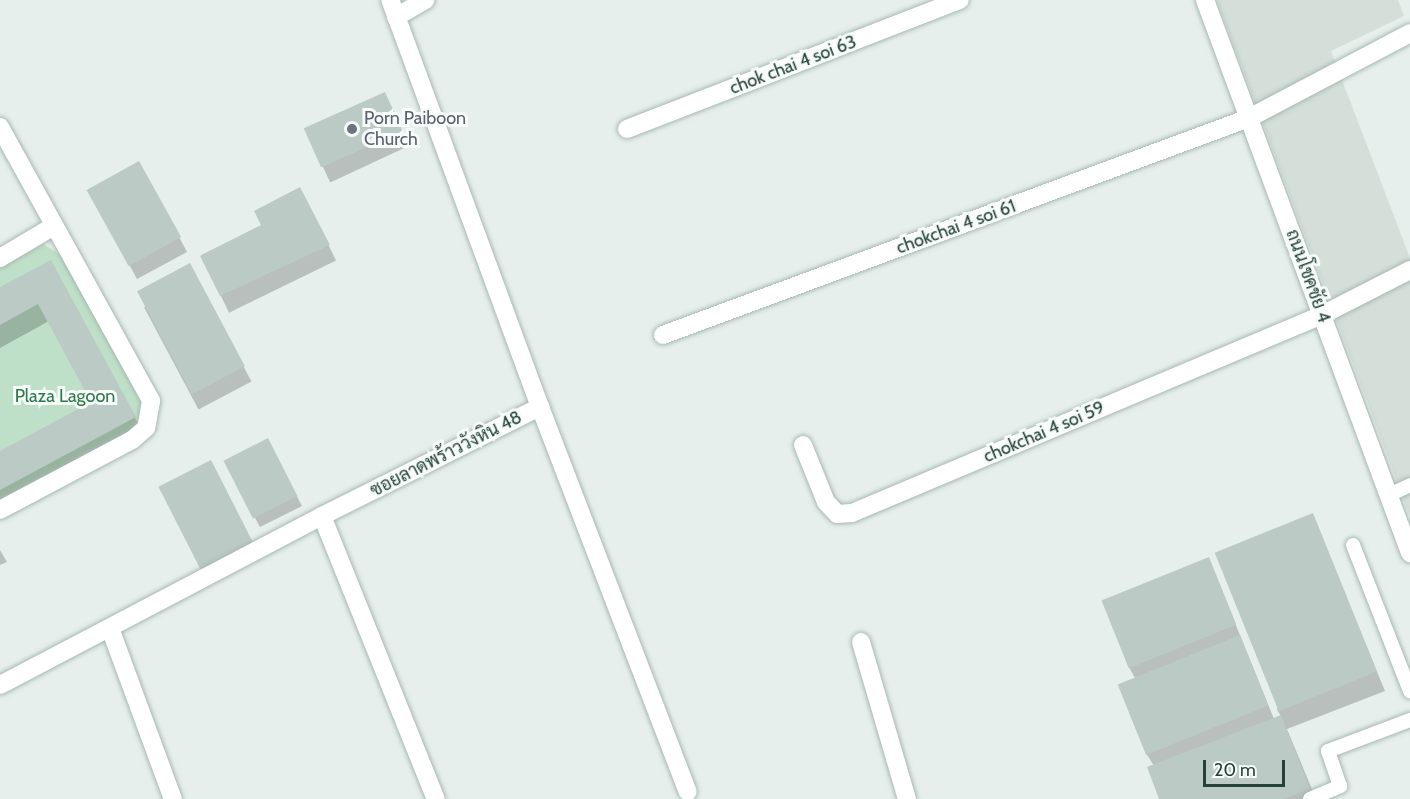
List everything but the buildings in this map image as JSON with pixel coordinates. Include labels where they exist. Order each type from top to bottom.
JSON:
[{"type":"street","points":[[393,8],[425,0]]},
{"type":"street","name":"chok chai 4 soi 63","points":[[627,129],[960,0]]},
{"type":"street","name":"ถนนโชคชัย 4","points":[[1205,0],[1410,553]]},
{"type":"street","name":"ซอยลาดพร้าววังหิน 48","points":[[0,685],[322,516],[540,407],[393,8]]},
{"type":"street","name":"chokchai 4 soi 61","points":[[663,335],[1249,118],[1410,33]]},
{"type":"street","points":[[0,127],[151,401],[146,428],[132,440],[0,510]]},
{"type":"street","points":[[0,258],[54,226]]},
{"type":"street","points":[[1322,315],[1410,270]]},
{"type":"street","name":"chokchai 4 soi 59","points":[[803,445],[826,502],[837,514],[852,513],[1322,315]]},
{"type":"street","points":[[540,407],[688,792]]},
{"type":"street","points":[[322,516],[436,799]]},
{"type":"street","points":[[110,628],[173,799]]},
{"type":"street","points":[[861,642],[907,799]]},
{"type":"lane","points":[[1389,495],[1410,485]]},
{"type":"lane","points":[[1353,545],[1410,691]]},
{"type":"lane","points":[[1310,799],[1340,786],[1328,752],[1410,720]]},
{"type":"shaded area","points":[[1217,0],[1398,0],[1404,16],[1331,51],[1410,258],[1410,516]]},
{"type":"green space","name":"Plaza Lagoon","points":[[43,244],[61,255],[142,400],[149,429],[0,509],[0,268]]},
{"type":"place","name":"Porn Paiboon Church","points":[[352,129]]}]
